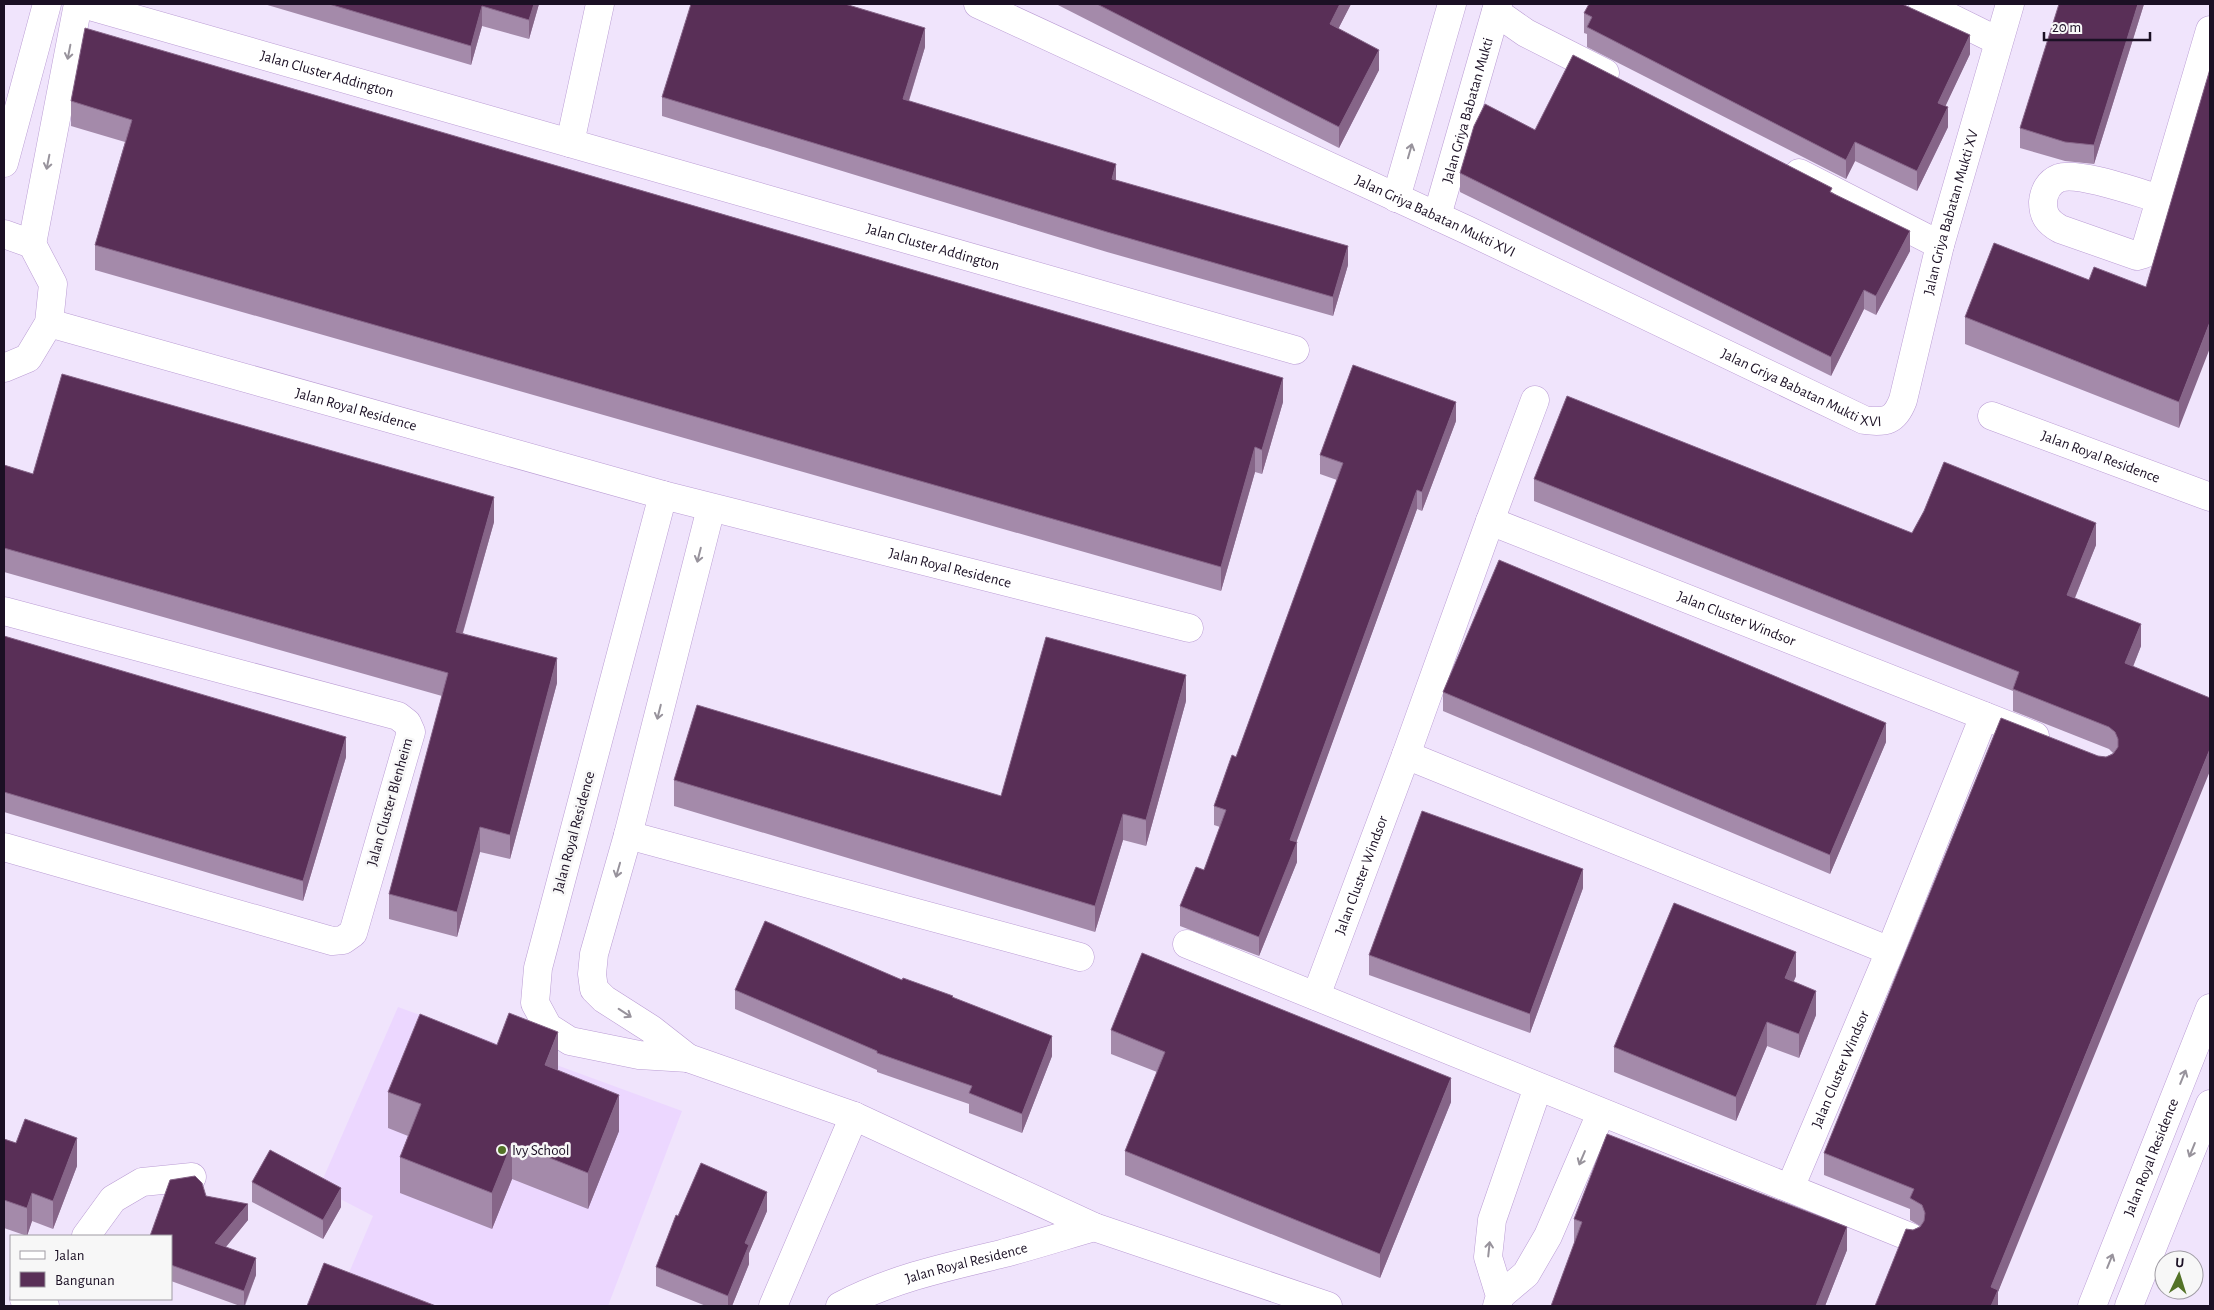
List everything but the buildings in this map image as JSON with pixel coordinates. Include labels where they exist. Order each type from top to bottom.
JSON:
[{"type":"street","points":[[4,163],[47,4]]},
{"type":"street","points":[[4,368],[28,358],[49,323],[53,284],[32,244],[78,4]]},
{"type":"street","name":"Jalan Cluster Addington","points":[[83,4],[1295,350]]},
{"type":"street","points":[[570,143],[600,4]]},
{"type":"street","name":"Jalan Griya Babatan Mukti XVI","points":[[978,4],[1436,216],[1864,420],[1879,422],[1891,419]]},
{"type":"street","points":[[1396,198],[1452,4]]},
{"type":"street","points":[[1923,4],[1998,41]]},
{"type":"street","name":"Jalan Griya Babatan Mukti XV","points":[[1891,419],[1899,410],[1903,400],[1940,245],[2010,4]]},
{"type":"street","points":[[1497,8],[1526,33],[1623,82]]},
{"type":"street","name":"Jalan Griya Babatan Mukti","points":[[1436,216],[1497,8]]},
{"type":"street","points":[[2160,199],[2210,30]]},
{"type":"street","points":[[1773,159],[1940,245]]},
{"type":"street","points":[[4,234],[32,244]]},
{"type":"street","name":"Jalan Royal Residence","points":[[49,323],[711,508],[1189,628]]},
{"type":"street","name":"Jalan Cluster Windsor","points":[[1316,996],[1535,400]]},
{"type":"street","name":"Jalan Royal Residence","points":[[1992,416],[2210,497]]},
{"type":"street","name":"Jalan Royal Residence","points":[[663,495],[538,968],[535,1002],[548,1027],[570,1041],[640,1055],[696,1061],[854,1116],[1094,1227],[1328,1306]]},
{"type":"street","name":"Jalan Royal Residence","points":[[696,1061],[604,998],[594,989],[592,974],[594,954],[628,835],[711,508]]},
{"type":"street","name":"Jalan Cluster Windsor","points":[[1490,521],[2058,745]]},
{"type":"street","name":"Jalan Cluster Blenheim","points":[[4,611],[398,716],[407,723],[411,732],[353,933],[343,940],[332,941],[4,847]]},
{"type":"street","name":"Jalan Cluster Windsor","points":[[1790,1188],[1890,951],[1984,716]]},
{"type":"street","points":[[1406,755],[1890,951]]},
{"type":"street","points":[[628,835],[1080,957]]},
{"type":"street","points":[[1187,944],[1601,1114],[1910,1237]]},
{"type":"street","name":"Jalan Royal Residence","points":[[2092,1306],[2210,1008]]},
{"type":"street","points":[[1498,1301],[1488,1258],[1492,1220],[1538,1087]]},
{"type":"street","points":[[2129,1306],[2210,1104]]},
{"type":"street","points":[[1498,1301],[1526,1274],[1548,1236],[1601,1114]]},
{"type":"street","points":[[774,1306],[854,1116]]},
{"type":"street","points":[[87,1235],[114,1200],[142,1182],[192,1177]]},
{"type":"street","name":"Jalan Royal Residence","points":[[840,1306],[893,1283],[945,1266],[1002,1253],[1094,1227]]},
{"type":"street","points":[[27,1300],[45,1306]]},
{"type":"shaded area","name":"Ivy School","points":[[398,1007],[682,1111],[608,1306],[335,1306],[373,1216],[319,1188]]},
{"type":"place","name":"Ivy School","points":[[502,1150]]}]
